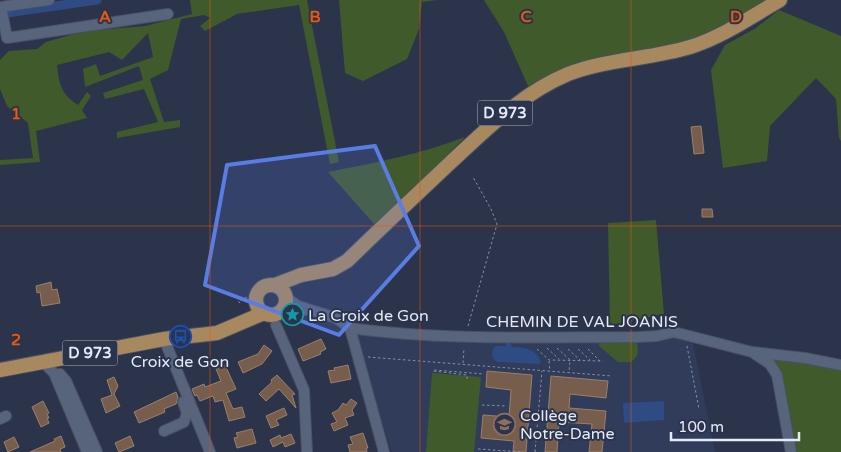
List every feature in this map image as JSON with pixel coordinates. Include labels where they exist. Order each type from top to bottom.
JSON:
[{"type":"main road","name":"D 973","points":[[275,285],[295,276],[332,269],[347,261],[492,125],[523,100],[549,84],[586,68],[670,52],[706,41],[726,32],[780,0]]},
{"type":"main road","name":"D 973","points":[[0,370],[161,340],[217,333],[277,310],[289,291],[307,274]]},
{"type":"main road","points":[[275,285],[283,289],[277,310],[258,307],[256,296],[265,286],[275,285]]},
{"type":"main road","name":"D 973","points":[[180,337],[204,331],[230,320],[244,311],[256,296]]},
{"type":"street","points":[[48,0],[1,7],[7,38],[168,14]]},
{"type":"street","points":[[307,452],[304,390],[277,310],[311,311],[336,318],[350,328],[384,452]]},
{"type":"street","name":"CHEMIN DE VAL JOANIS","points":[[350,328],[407,334],[465,336],[639,337],[657,336],[674,332],[752,352],[805,358],[841,365]]},
{"type":"street","points":[[161,340],[187,414],[184,422],[164,431]]},
{"type":"street","points":[[161,340],[210,452]]},
{"type":"street","points":[[752,352],[770,364],[777,375],[791,452]]},
{"type":"street","points":[[58,385],[60,374],[59,359]]},
{"type":"street","points":[[43,362],[54,373],[87,452]]},
{"type":"street","points":[[60,374],[66,381],[97,452]]},
{"type":"path","points":[[465,336],[497,224],[473,177]]},
{"type":"path","points":[[239,302],[256,296]]},
{"type":"path","points":[[680,334],[685,341],[689,356],[699,409]]},
{"type":"path","points":[[547,348],[560,360]]},
{"type":"path","points":[[557,348],[570,360]]},
{"type":"path","points":[[537,349],[549,360],[550,371]]},
{"type":"path","points":[[568,349],[580,361]]},
{"type":"path","points":[[578,349],[591,361]]},
{"type":"path","points":[[549,360],[602,361],[588,349]]},
{"type":"path","points":[[364,357],[612,376]]},
{"type":"path","points":[[569,373],[570,360]]},
{"type":"path","points":[[467,379],[467,374],[434,370],[484,374]]},
{"type":"path","points":[[536,452],[542,371]]},
{"type":"path","points":[[482,405],[507,406]]},
{"type":"path","points":[[478,449],[523,452]]},
{"type":"highlighted area","points":[[375,146],[419,246],[339,335],[205,285],[227,165]]},
{"type":"shaded area","points":[[356,329],[460,334],[670,334],[692,338],[715,452],[392,452],[372,396]]},
{"type":"green space","points":[[190,0],[307,0],[339,162],[330,164],[299,5],[237,14],[205,31],[200,26],[210,18],[204,15],[181,19],[168,70],[150,79],[164,122],[180,120],[180,127],[117,138],[117,132],[158,122],[144,89],[105,99],[103,93],[143,80],[139,66],[85,87],[83,69],[96,64],[100,76],[153,57],[148,33],[122,60],[109,52],[57,65],[64,93],[72,101],[78,105],[87,92],[91,96],[82,110],[87,118],[36,131],[40,162],[0,165],[0,160],[33,158],[28,123],[7,106],[0,89],[0,60],[9,51],[37,49],[46,42],[74,34],[145,26],[192,14]]},
{"type":"green space","points":[[339,0],[437,0],[422,2],[419,29],[407,59],[363,81],[345,73]]},
{"type":"green space","points":[[484,0],[766,0],[725,25],[686,43],[579,62],[528,86],[504,32]]},
{"type":"green space","points":[[779,10],[841,36],[841,141],[839,138],[836,99],[816,78],[770,126],[767,161],[723,168],[711,70],[725,45],[756,28]]},
{"type":"green space","points":[[465,137],[375,225],[328,172],[414,153]]},
{"type":"green space","points":[[656,220],[664,314],[610,325],[608,223]]},
{"type":"green space","points":[[601,341],[632,341],[637,343],[637,354],[631,362],[618,362],[599,346]]},
{"type":"green space","points":[[770,357],[841,367],[841,452],[793,452]]},
{"type":"green space","points":[[432,373],[481,377],[474,452],[426,452]]},
{"type":"water","points":[[506,342],[511,342],[512,347],[526,348],[533,351],[541,362],[539,364],[497,362],[492,356],[493,348],[506,346]]},
{"type":"water","points":[[664,401],[664,420],[624,423],[623,403]]},
{"type":"building","points":[[701,126],[704,153],[694,154],[691,127]]},
{"type":"building","points":[[702,209],[712,209],[713,217],[702,217]]},
{"type":"building","points":[[51,282],[52,290],[57,289],[60,303],[42,306],[40,292],[37,293],[36,286]]},
{"type":"building","points":[[321,339],[326,349],[320,352],[321,354],[303,361],[298,349]]},
{"type":"building","points":[[264,345],[272,351],[262,364],[243,373],[238,362],[258,354]]},
{"type":"building","points":[[225,365],[236,389],[226,393],[233,409],[242,407],[245,417],[229,421],[223,400],[215,402],[213,396],[200,401],[192,389],[204,384],[205,387],[221,381],[216,369]]},
{"type":"building","points":[[348,365],[351,379],[331,383],[328,371]]},
{"type":"building","points":[[487,371],[532,375],[526,452],[513,452],[514,441],[481,438],[483,415],[509,417],[511,390],[486,387]]},
{"type":"building","points":[[277,375],[295,394],[292,395],[296,408],[279,389],[266,401],[259,394]]},
{"type":"building","points":[[551,376],[608,381],[606,398],[570,394],[569,408],[606,411],[602,452],[589,452],[592,424],[559,422],[557,452],[545,452]]},
{"type":"building","points":[[114,377],[118,386],[114,394],[120,406],[106,413],[101,399],[112,395],[107,380]]},
{"type":"building","points":[[176,392],[178,397],[176,404],[164,409],[165,412],[139,423],[134,412]]},
{"type":"building","points":[[351,399],[357,403],[352,410],[354,415],[345,418],[348,425],[334,431],[331,424],[337,422],[332,413],[338,410],[343,403],[346,405]]},
{"type":"building","points":[[43,401],[49,413],[47,414],[49,418],[47,418],[49,423],[41,427],[32,407]]},
{"type":"building","points":[[284,408],[287,415],[276,420],[279,425],[271,428],[266,416]]},
{"type":"building","points":[[252,429],[256,443],[237,448],[234,438],[238,437],[236,433]]},
{"type":"building","points":[[363,433],[368,448],[366,448],[367,452],[350,452],[348,445],[353,444],[350,437]]},
{"type":"building","points":[[291,434],[295,443],[285,447],[283,442],[273,447],[270,440],[280,435],[281,438]]},
{"type":"building","points":[[61,436],[65,447],[60,449],[61,452],[30,452],[55,441],[54,439]]},
{"type":"building","points":[[130,436],[134,446],[119,452],[115,443]]},
{"type":"building","points":[[14,437],[19,447],[8,452],[4,442]]},
{"type":"waterway","points":[[0,14],[97,0]]},
{"type":"place","name":"La Croix de Gon","points":[[292,315]]},
{"type":"place","name":"Croix de Gon","points":[[180,337]]},
{"type":"place","name":"Collège Notre-Dame","points":[[504,424]]}]
